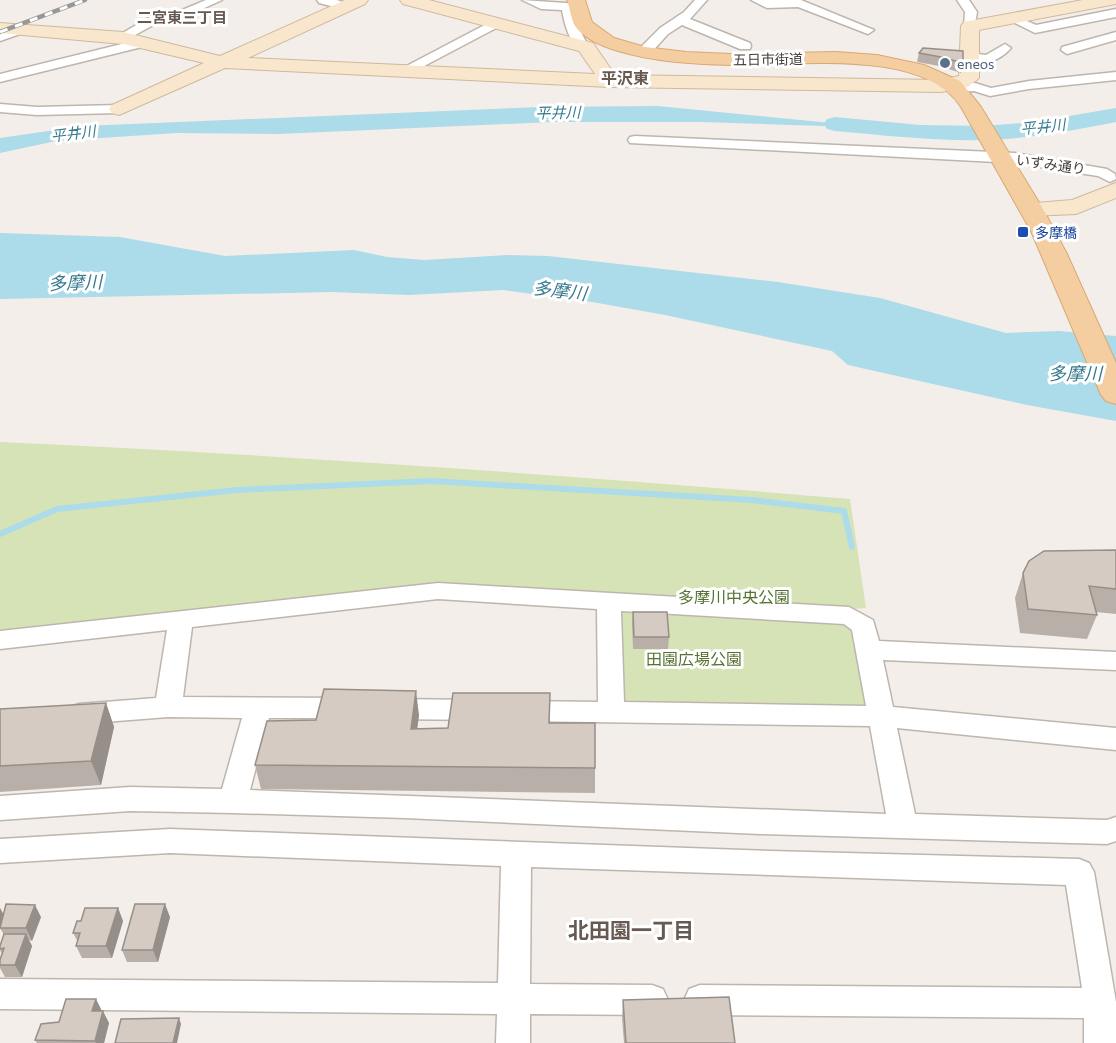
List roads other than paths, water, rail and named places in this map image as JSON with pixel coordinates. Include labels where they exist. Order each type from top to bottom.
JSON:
[{"type":"main road","name":"五日市街道","points":[[573,5],[583,24],[593,34],[619,46],[644,52],[706,59],[830,57],[875,60],[918,70],[954,86]]},
{"type":"main road","points":[[954,86],[970,108],[1031,209],[1116,395]]},
{"type":"street","points":[[120,38],[154,20],[172,18],[216,0]]},
{"type":"street","points":[[323,0],[353,3]]},
{"type":"street","points":[[409,0],[582,46],[589,50],[609,81]]},
{"type":"street","points":[[528,0],[545,6],[573,5],[571,24],[582,46]]},
{"type":"street","points":[[644,52],[701,0]]},
{"type":"street","points":[[757,0],[768,4],[799,3],[868,30]]},
{"type":"street","points":[[954,86],[969,78],[971,12],[963,0]]},
{"type":"street","points":[[970,26],[1111,0]]},
{"type":"street","points":[[0,108],[37,111],[119,109],[353,3]]},
{"type":"street","points":[[1013,19],[1035,29],[1116,13]]},
{"type":"street","points":[[681,20],[745,46]]},
{"type":"street","points":[[404,71],[496,23]]},
{"type":"street","points":[[6,32],[120,38],[222,62],[609,81],[954,86],[975,87],[990,92],[1029,85],[1115,76]]},
{"type":"street","points":[[1067,50],[1116,36]]},
{"type":"street","points":[[0,78],[142,43]]},
{"type":"street","points":[[970,57],[997,56],[1005,48]]},
{"type":"street","points":[[1087,65],[1115,76]]},
{"type":"street","name":"いずみ通り","points":[[635,140],[999,156],[1109,180]]},
{"type":"street","points":[[1031,209],[1072,208],[1109,180]]},
{"type":"street","points":[[0,640],[438,591],[849,616],[864,626],[903,826]]},
{"type":"street","points":[[609,602],[611,712]]},
{"type":"street","points":[[168,706],[181,620]]},
{"type":"street","points":[[868,650],[1116,661]]},
{"type":"street","points":[[56,716],[168,706],[882,716],[1116,739]]},
{"type":"street","points":[[233,801],[258,708]]},
{"type":"street","points":[[0,808],[130,799],[416,807],[760,822],[1107,832],[1116,829]]},
{"type":"street","points":[[0,851],[170,841],[770,864],[1078,872],[1100,1003],[1101,1043]]},
{"type":"street","points":[[513,1043],[516,854]]},
{"type":"street","points":[[0,994],[513,1000],[1100,1003]]},
{"type":"water","points":[[658,106],[882,128],[702,122],[552,122],[279,134],[176,133],[56,141],[0,153],[0,138],[83,126],[540,107]]},
{"type":"water","name":"多摩川","points":[[0,233],[120,237],[225,256],[354,250],[387,257],[424,260],[508,255],[548,256],[778,282],[880,298],[1006,333],[1059,331],[1116,336],[1116,421],[1027,405],[848,365],[832,351],[665,315],[503,290],[409,295],[332,292],[0,299]]},
{"type":"waterway","name":"平井川","points":[[835,124],[920,131],[985,133],[1034,129],[1116,115]]},
{"type":"waterway","points":[[0,534],[57,509],[237,490],[431,481],[752,500],[844,511],[852,547]]},
{"type":"railway","points":[[0,32],[85,0]]},
{"type":"place","name":"eneos","points":[[945,63]]},
{"type":"place","name":"多摩橋","points":[[1023,232]]},
{"type":"district","name":"二宮東三丁目","points":[[182,17]]},
{"type":"district","name":"平沢東","points":[[625,77]]},
{"type":"district","name":"北田園一丁目","points":[[631,929]]},
{"type":"park label","name":"多摩川中央公園","points":[[734,596]]},
{"type":"park label","name":"田園広場公園","points":[[694,658]]}]
